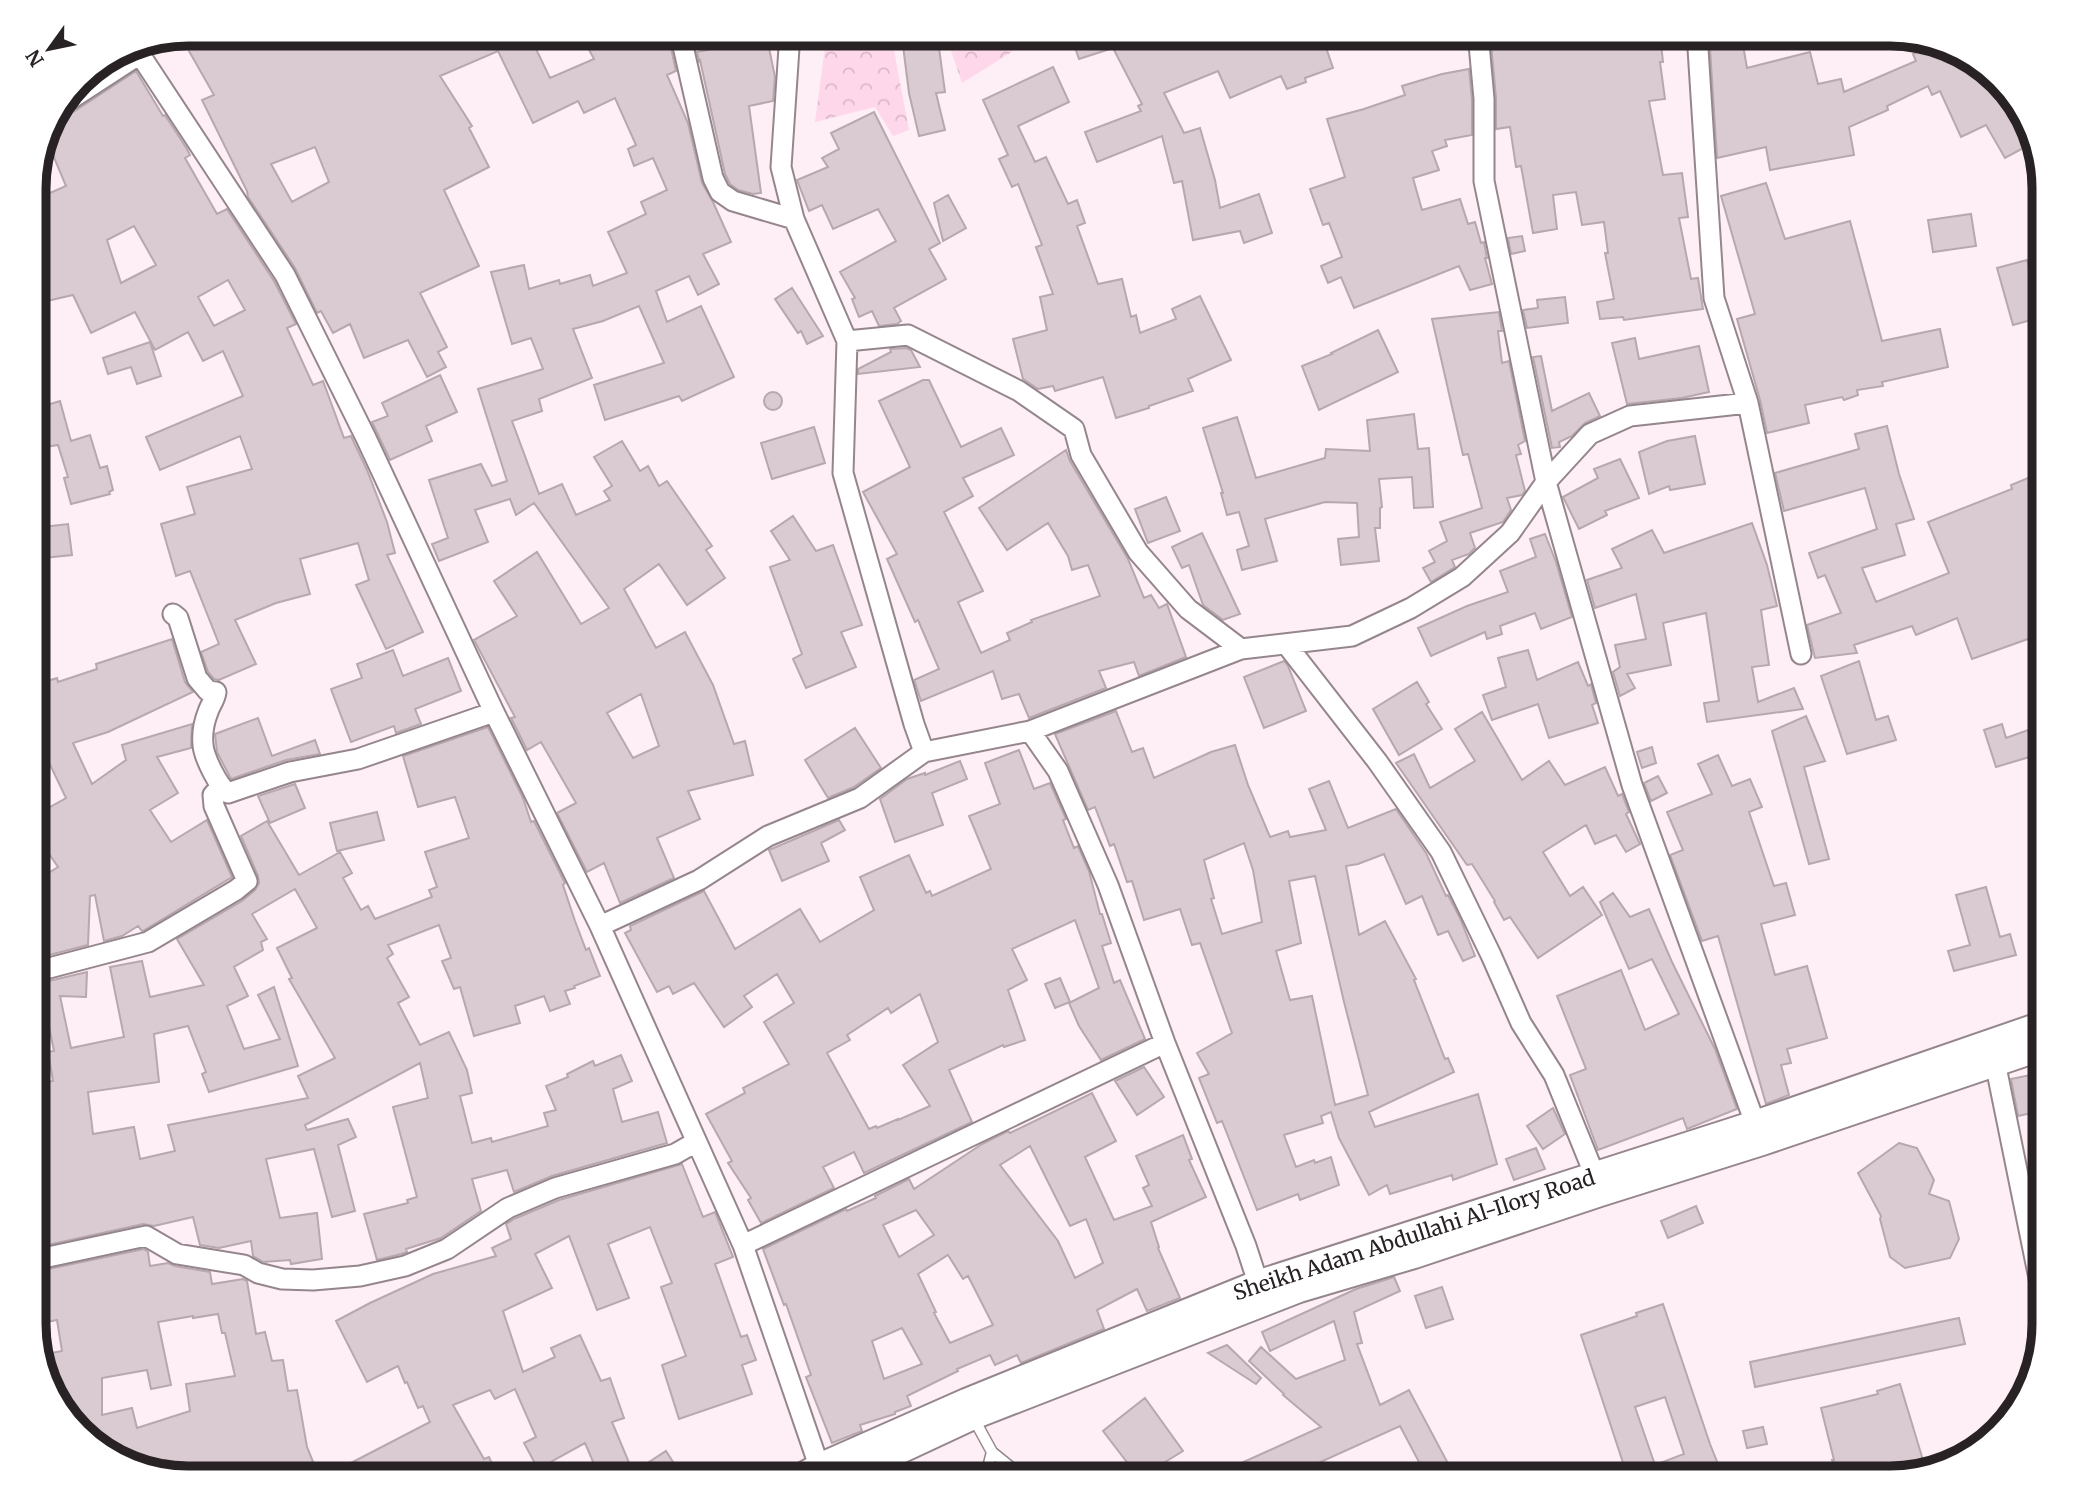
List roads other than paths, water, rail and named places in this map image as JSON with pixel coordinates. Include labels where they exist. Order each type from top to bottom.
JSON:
[{"type":"street","points":[[686,46],[713,178],[720,191],[733,201],[794,219]]},
{"type":"street","points":[[789,46],[782,167],[794,219],[847,341],[844,473],[924,752]]},
{"type":"street","points":[[1479,46],[1484,99],[1484,181],[1546,482],[1632,785],[1755,1123]]},
{"type":"street","points":[[1698,46],[1714,298],[1748,403],[1801,654]]},
{"type":"street","points":[[140,54],[285,275],[366,438],[494,712],[600,926],[743,1244],[818,1466]]},
{"type":"street","points":[[847,341],[908,335],[1019,391],[1074,429],[1082,455],[1138,552],[1188,609],[1241,649]]},
{"type":"street","points":[[600,926],[699,880],[768,836],[860,798],[924,752],[1030,731],[1241,649],[1352,636],[1412,608],[1462,577],[1510,533],[1546,482],[1590,434],[1630,416],[1748,403]]},
{"type":"street","points":[[173,614],[178,618],[197,678],[208,691],[216,692],[203,732],[203,747],[220,788],[228,793],[290,772],[359,759],[494,712]]},
{"type":"street","points":[[1286,644],[1377,761],[1441,852],[1521,1023],[1554,1075],[1595,1176]]},
{"type":"street","points":[[1030,731],[1058,771],[1083,824],[1165,1043],[1246,1246],[1261,1293]]},
{"type":"street","points":[[46,969],[148,942],[247,881],[214,806],[213,795],[220,788]]},
{"type":"street","name":"Sheikh Adam Abdullahi Al-Ilory Road","points":[[818,1466],[966,1401],[1261,1293],[2032,1027]]},
{"type":"street","points":[[743,1244],[1165,1043]]},
{"type":"street","name":"Sheikh Adam Abdullahi Al-Ilory Road","points":[[868,1466],[973,1417],[1261,1293],[1762,1143],[2032,1051]]},
{"type":"street","points":[[1996,1062],[2032,1243]]},
{"type":"street","points":[[46,1257],[146,1236],[177,1254],[244,1265],[258,1273],[282,1279],[313,1280],[360,1276],[405,1266],[447,1249],[508,1208],[555,1188],[675,1154],[696,1142]]},
{"type":"lane","points":[[973,1417],[992,1452],[1009,1466]]},
{"type":"lane","points":[[988,1466],[992,1452]]}]
